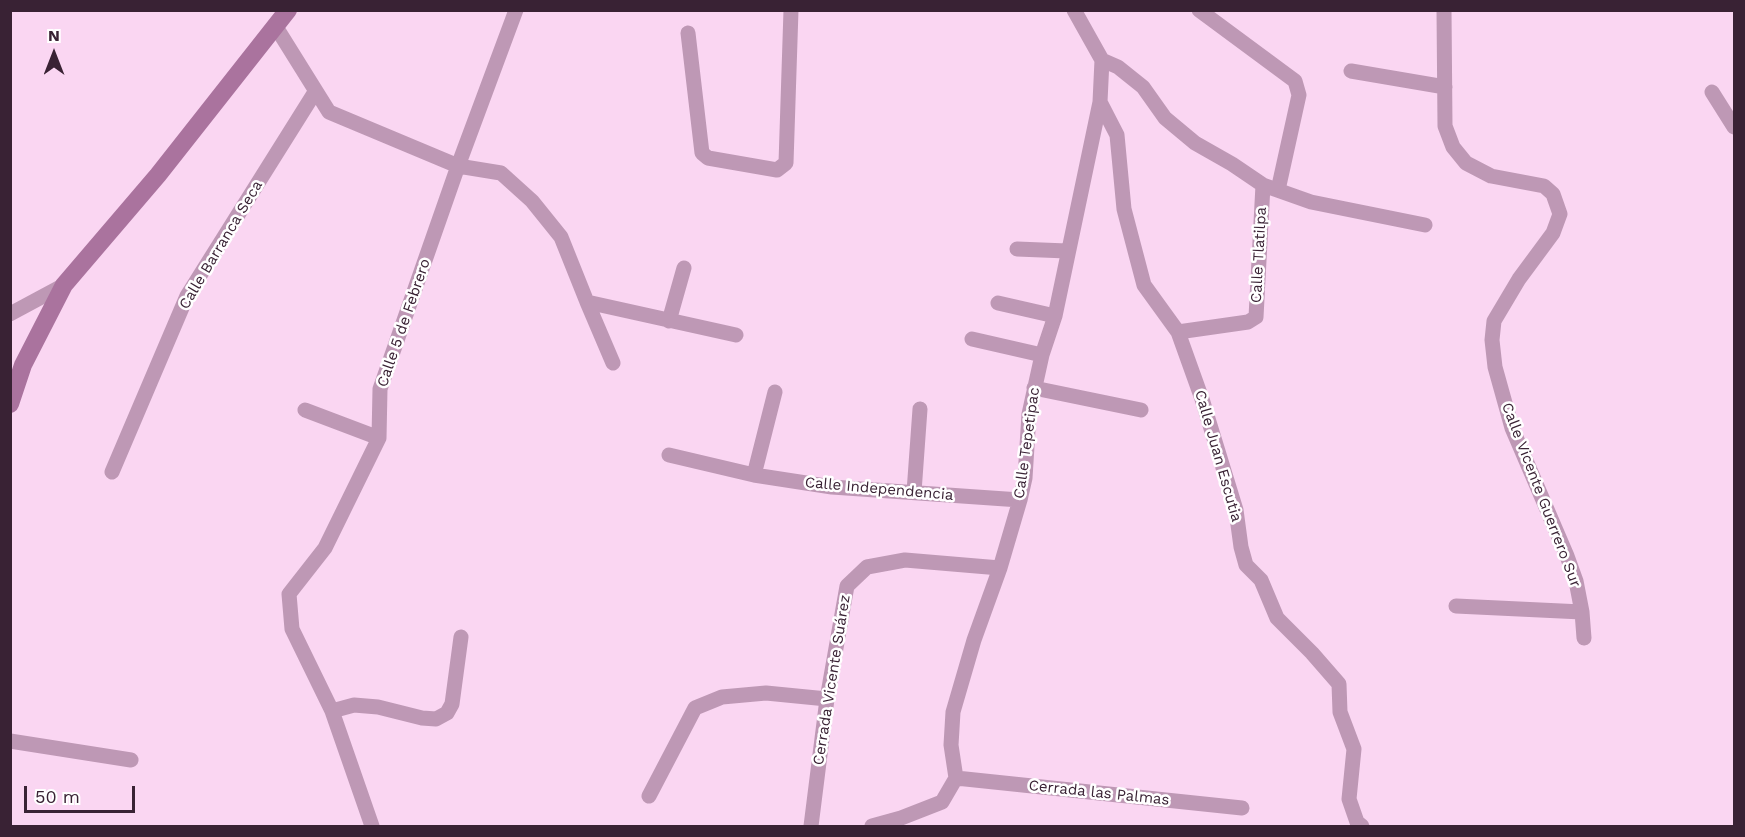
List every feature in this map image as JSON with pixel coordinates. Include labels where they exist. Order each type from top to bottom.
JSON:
[{"type":"main road","points":[[10,404],[23,365],[64,285],[158,175],[288,10]]},
{"type":"street","name":"Calle 5 de Febrero","points":[[372,826],[332,711],[292,629],[289,594],[325,548],[379,438],[380,389],[458,166],[516,10]]},
{"type":"street","points":[[688,33],[702,153],[708,158],[777,170],[786,163],[791,10]]},
{"type":"street","points":[[1199,10],[1296,81],[1299,95],[1278,190]]},
{"type":"street","name":"Calle Vicente Guerrero Sur","points":[[1444,10],[1445,126],[1453,147],[1466,163],[1491,176],[1544,186],[1553,194],[1560,214],[1553,233],[1519,279],[1494,321],[1492,340],[1495,368],[1512,428],[1576,581],[1584,638]]},
{"type":"street","points":[[1080,12],[1102,60]]},
{"type":"street","points":[[276,27],[329,112],[458,166],[501,173],[532,201],[561,237],[613,363]]},
{"type":"street","name":"Calle Tlatilpa","points":[[1102,60],[1118,67],[1143,87],[1165,118],[1195,143],[1263,185],[1311,202],[1425,225]]},
{"type":"street","name":"Calle Tepetipac","points":[[956,778],[951,745],[953,712],[974,639],[1000,568],[1020,500],[1025,478],[1029,414],[1042,354],[1055,316],[1100,102],[1102,60]]},
{"type":"street","points":[[1351,71],[1445,87]]},
{"type":"street","name":"Calle Barranca Seca","points":[[112,472],[187,296],[315,92]]},
{"type":"street","points":[[1713,92],[1734,127]]},
{"type":"street","name":"Calle Juan Escutia","points":[[1100,102],[1117,135],[1124,209],[1144,285],[1178,332],[1234,501],[1246,565],[1261,580],[1277,618],[1339,684],[1340,712],[1354,750],[1349,799],[1357,822],[1362,826]]},
{"type":"street","name":"Calle Tlatilpa","points":[[1178,332],[1248,322],[1256,317],[1263,185]]},
{"type":"street","points":[[1017,249],[1067,251]]},
{"type":"street","points":[[669,321],[684,267]]},
{"type":"street","points":[[10,314],[64,285]]},
{"type":"street","points":[[587,302],[736,335]]},
{"type":"street","points":[[998,303],[1055,316]]},
{"type":"street","points":[[972,339],[1042,354]]},
{"type":"street","points":[[1034,388],[1141,410]]},
{"type":"street","points":[[754,474],[775,392]]},
{"type":"street","points":[[914,492],[920,409]]},
{"type":"street","points":[[305,410],[379,438]]},
{"type":"street","name":"Calle Independencia","points":[[669,455],[832,488],[1020,500]]},
{"type":"street","name":"Cerrada Vicente Suárez","points":[[811,826],[827,699],[847,586],[867,567],[905,560],[1000,568]]},
{"type":"street","points":[[1456,606],[1582,612]]},
{"type":"street","points":[[332,711],[354,705],[378,707],[422,718],[436,719],[447,713],[452,704],[461,637]]},
{"type":"street","points":[[649,796],[694,708],[722,697],[766,693],[827,699]]},
{"type":"street","points":[[10,741],[131,760]]},
{"type":"street","points":[[872,826],[901,818],[942,802],[956,778]]},
{"type":"street","name":"Cerrada las Palmas","points":[[956,778],[1242,808]]}]
